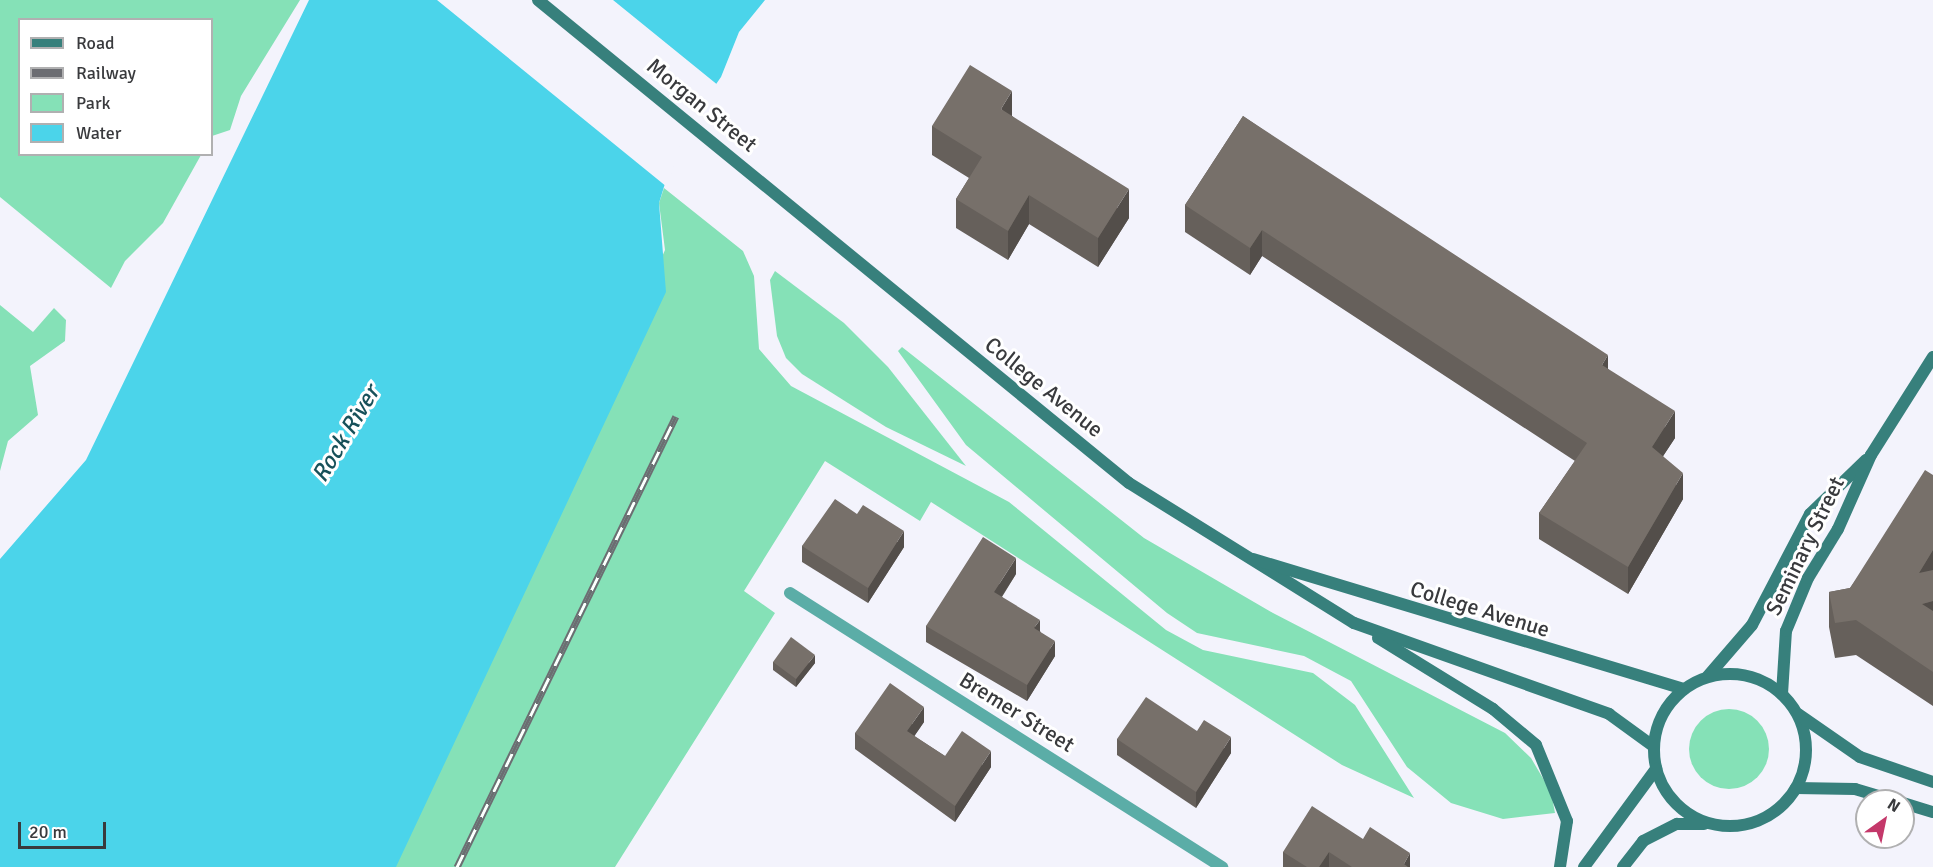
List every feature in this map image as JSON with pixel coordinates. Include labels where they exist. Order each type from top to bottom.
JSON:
[{"type":"main road","name":"Morgan Street","points":[[538,0],[698,126],[837,246]]},
{"type":"main road","name":"College Avenue","points":[[837,246],[1129,483],[1232,552],[1354,623],[1610,714],[1653,746]]},
{"type":"main road","name":"Seminary Street","points":[[1782,694],[1786,631],[1871,455],[1933,357]]},
{"type":"main road","name":"Seminary Street","points":[[1708,676],[1752,625],[1810,514],[1871,455]]},
{"type":"main road","name":"College Avenue","points":[[1232,552],[1517,643],[1684,688]]},
{"type":"main road","points":[[1354,623],[1493,709],[1536,745],[1562,798],[1567,821],[1560,867]]},
{"type":"main road","points":[[1713,824],[1676,805],[1656,769],[1653,746],[1658,724],[1684,688],[1708,676],[1747,675],[1782,694],[1798,714],[1860,757],[1933,782]]},
{"type":"main road","points":[[1623,867],[1643,841],[1677,824],[1761,820],[1796,788],[1806,764],[1798,714]]},
{"type":"main road","points":[[1584,867],[1656,769]]},
{"type":"main road","points":[[1796,788],[1855,789]]},
{"type":"main road","points":[[1915,807],[1933,812]]},
{"type":"street","name":"Bremer Street","points":[[790,593],[1222,867]]},
{"type":"green space","points":[[0,0],[300,0],[241,96],[230,130],[213,136],[213,18],[18,18],[18,156],[200,156],[163,223],[125,261],[111,288],[0,197]]},
{"type":"green space","points":[[664,188],[743,251],[754,276],[759,349],[791,386],[1009,502],[1166,630],[1203,650],[1313,673],[1355,705],[1414,798],[1342,765],[931,502],[920,521],[825,461],[744,591],[775,613],[615,867],[395,867],[665,250],[659,203]]},
{"type":"green space","points":[[775,271],[844,323],[888,367],[966,466],[886,427],[802,374],[786,358],[777,336],[770,280]]},
{"type":"green space","points":[[0,305],[33,332],[54,308],[66,320],[65,341],[30,366],[38,415],[8,441],[0,471]]},
{"type":"green space","points":[[902,347],[1144,538],[1273,613],[1505,733],[1531,758],[1551,792],[1555,813],[1503,819],[1451,803],[1407,767],[1351,681],[1304,656],[1197,633],[1167,613],[966,445],[898,351]]},
{"type":"green space","points":[[1721,709],[1737,709],[1751,716],[1762,727],[1769,741],[1766,764],[1751,782],[1737,789],[1721,789],[1707,782],[1696,771],[1689,757],[1689,741],[1696,727],[1707,716]]},
{"type":"water","name":"Rock River","points":[[309,0],[765,0],[739,32],[721,77],[679,138],[659,203],[666,292],[396,867],[0,867],[0,559],[86,460]]},
{"type":"pier","points":[[437,0],[613,0],[719,86],[682,140],[667,187]]},
{"type":"building","points":[[970,65],[1012,91],[1001,109],[1129,189],[1098,238],[1029,195],[1008,231],[956,199],[982,157],[932,126]]},
{"type":"building","points":[[1243,116],[1608,355],[1602,365],[1675,411],[1652,447],[1683,473],[1628,567],[1539,513],[1587,443],[1262,230],[1250,248],[1185,205]]},
{"type":"building","points":[[1925,470],[1933,475],[1933,550],[1919,573],[1933,570],[1933,601],[1922,604],[1933,611],[1933,672],[1856,620],[1835,623],[1829,592],[1850,588]]},
{"type":"building","points":[[835,499],[857,514],[863,505],[904,531],[868,588],[802,546]]},
{"type":"building","points":[[983,537],[1016,558],[994,592],[1040,620],[1034,628],[1055,641],[1027,685],[926,626]]},
{"type":"building","points":[[791,637],[815,655],[796,679],[773,662]]},
{"type":"building","points":[[890,683],[924,707],[907,731],[945,756],[962,731],[991,751],[955,806],[855,733]]},
{"type":"building","points":[[1146,697],[1197,731],[1204,720],[1231,737],[1196,792],[1117,739]]},
{"type":"building","points":[[1312,806],[1363,839],[1370,827],[1410,853],[1404,864],[1408,867],[1352,867],[1329,852],[1319,867],[1307,867],[1283,852]]},
{"type":"railway","points":[[457,867],[676,416]]}]
